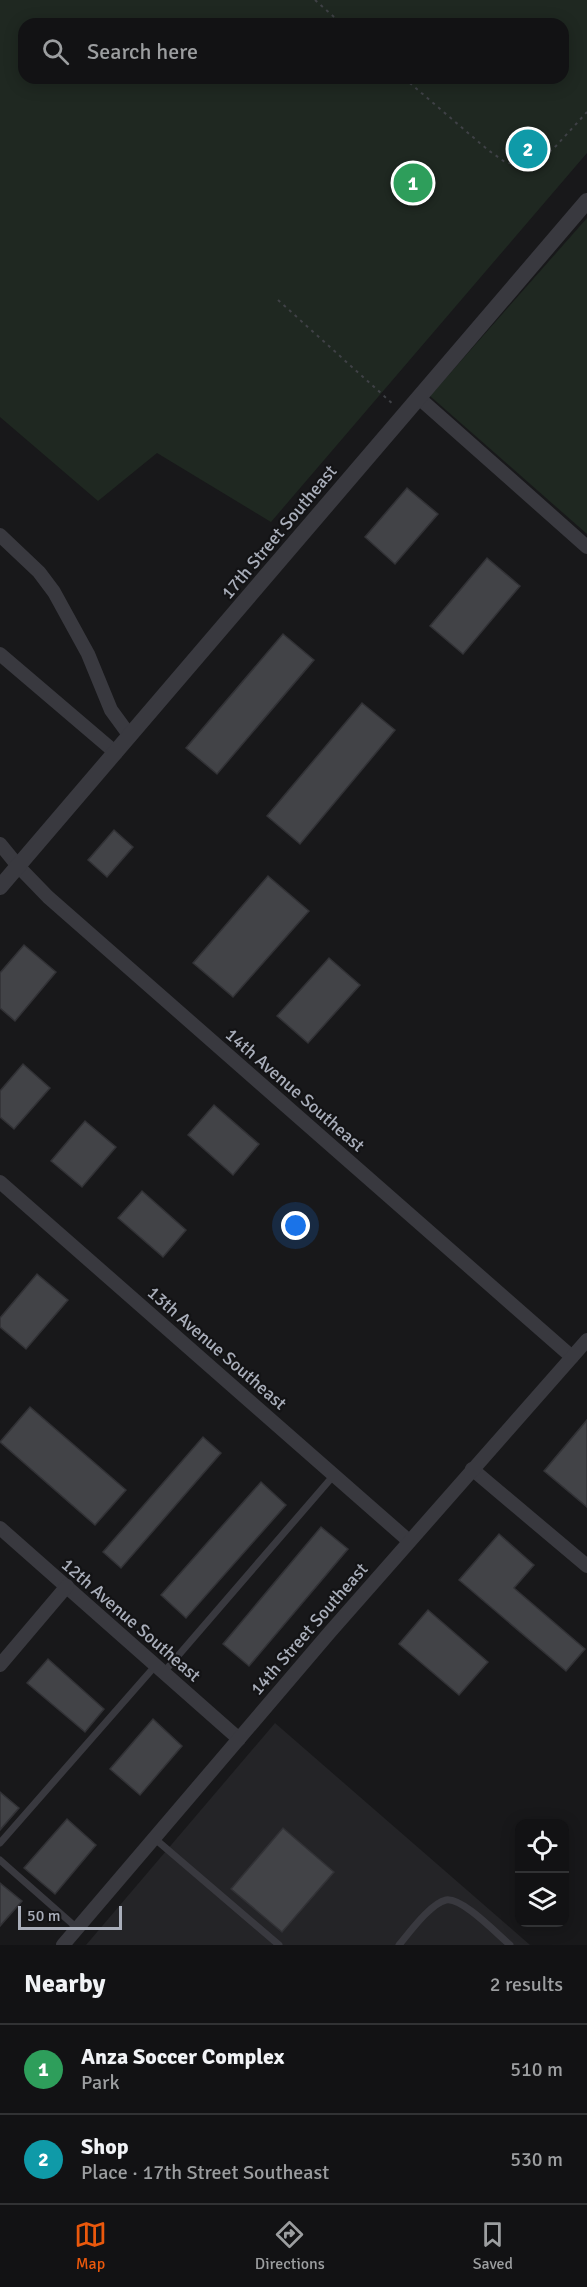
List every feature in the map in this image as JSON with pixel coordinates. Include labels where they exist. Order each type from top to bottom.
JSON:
[{"type":"street","name":"17th Street Southeast","points":[[0,887],[587,201]]},
{"type":"street","points":[[418,398],[587,547]]},
{"type":"street","points":[[0,535],[39,572],[54,592],[88,654],[111,710],[130,736]]},
{"type":"street","points":[[0,654],[116,753]]},
{"type":"street","name":"14th Avenue Southeast","points":[[0,844],[48,897],[572,1357]]},
{"type":"street","name":"13th Avenue Southeast","points":[[0,1182],[410,1541]]},
{"type":"street","name":"14th Street Southeast","points":[[63,1945],[472,1469],[587,1340]]},
{"type":"street","points":[[472,1469],[587,1566]]},
{"type":"street","name":"12th Avenue Southeast","points":[[0,1528],[239,1739]]},
{"type":"street","points":[[0,1665],[67,1586]]},
{"type":"lane","points":[[0,1844],[334,1475]]},
{"type":"lane","points":[[154,1838],[279,1945]]},
{"type":"lane","points":[[0,1860],[77,1928]]},
{"type":"lane","points":[[399,1945],[433,1908],[445,1900],[454,1900],[464,1905],[510,1945]]},
{"type":"path","points":[[315,0],[335,18]]},
{"type":"path","points":[[411,84],[488,150],[505,162],[518,165],[529,165],[540,160],[587,112]]},
{"type":"path","points":[[278,300],[404,414]]},
{"type":"shaded area","points":[[0,0],[587,0],[587,153],[271,522],[157,453],[98,501],[0,417]]},
{"type":"shaded area","points":[[587,218],[587,534],[430,396]]},
{"type":"shaded area","points":[[275,1723],[530,1945],[86,1945]]},
{"type":"building","points":[[530,136],[541,147],[526,162],[515,151]]},
{"type":"building","points":[[407,488],[438,514],[395,564],[365,537]]},
{"type":"building","points":[[487,558],[520,586],[463,654],[430,626]]},
{"type":"building","points":[[283,634],[314,660],[217,774],[186,748]]},
{"type":"building","points":[[362,703],[395,730],[300,844],[267,816]]},
{"type":"building","points":[[114,830],[133,847],[107,877],[88,860]]},
{"type":"building","points":[[268,876],[309,911],[233,997],[193,963]]},
{"type":"building","points":[[24,945],[56,972],[15,1021],[0,1008],[0,973]]},
{"type":"building","points":[[329,958],[360,985],[308,1043],[277,1016]]},
{"type":"building","points":[[23,1064],[50,1088],[14,1129],[0,1117],[0,1091]]},
{"type":"building","points":[[214,1105],[259,1144],[233,1175],[188,1135]]},
{"type":"building","points":[[85,1121],[116,1147],[82,1187],[51,1161]]},
{"type":"building","points":[[142,1191],[186,1230],[163,1257],[118,1218]]},
{"type":"building","points":[[37,1274],[68,1300],[26,1349],[0,1327],[0,1318]]},
{"type":"building","points":[[30,1407],[126,1490],[95,1525],[0,1442]]},
{"type":"building","points":[[587,1420],[587,1507],[544,1471]]},
{"type":"building","points":[[203,1437],[221,1453],[121,1568],[103,1552]]},
{"type":"building","points":[[261,1482],[286,1505],[186,1618],[161,1595]]},
{"type":"building","points":[[321,1527],[348,1549],[249,1666],[223,1644]]},
{"type":"building","points":[[499,1534],[534,1565],[514,1588],[585,1649],[566,1671],[459,1580]]},
{"type":"building","points":[[428,1610],[488,1662],[459,1695],[399,1644]]},
{"type":"building","points":[[48,1659],[104,1709],[85,1732],[27,1683]]},
{"type":"building","points":[[153,1719],[182,1746],[140,1795],[110,1769]]},
{"type":"building","points":[[0,1792],[19,1808],[0,1830]]},
{"type":"building","points":[[67,1819],[96,1845],[55,1894],[24,1868]]},
{"type":"building","points":[[283,1828],[334,1872],[282,1932],[231,1889]]},
{"type":"building","points":[[0,1883],[22,1901],[0,1926]]},
{"type":"place","name":"Shop","points":[[528,149]]},
{"type":"place","name":"Anza Soccer Complex","points":[[413,183]]}]
